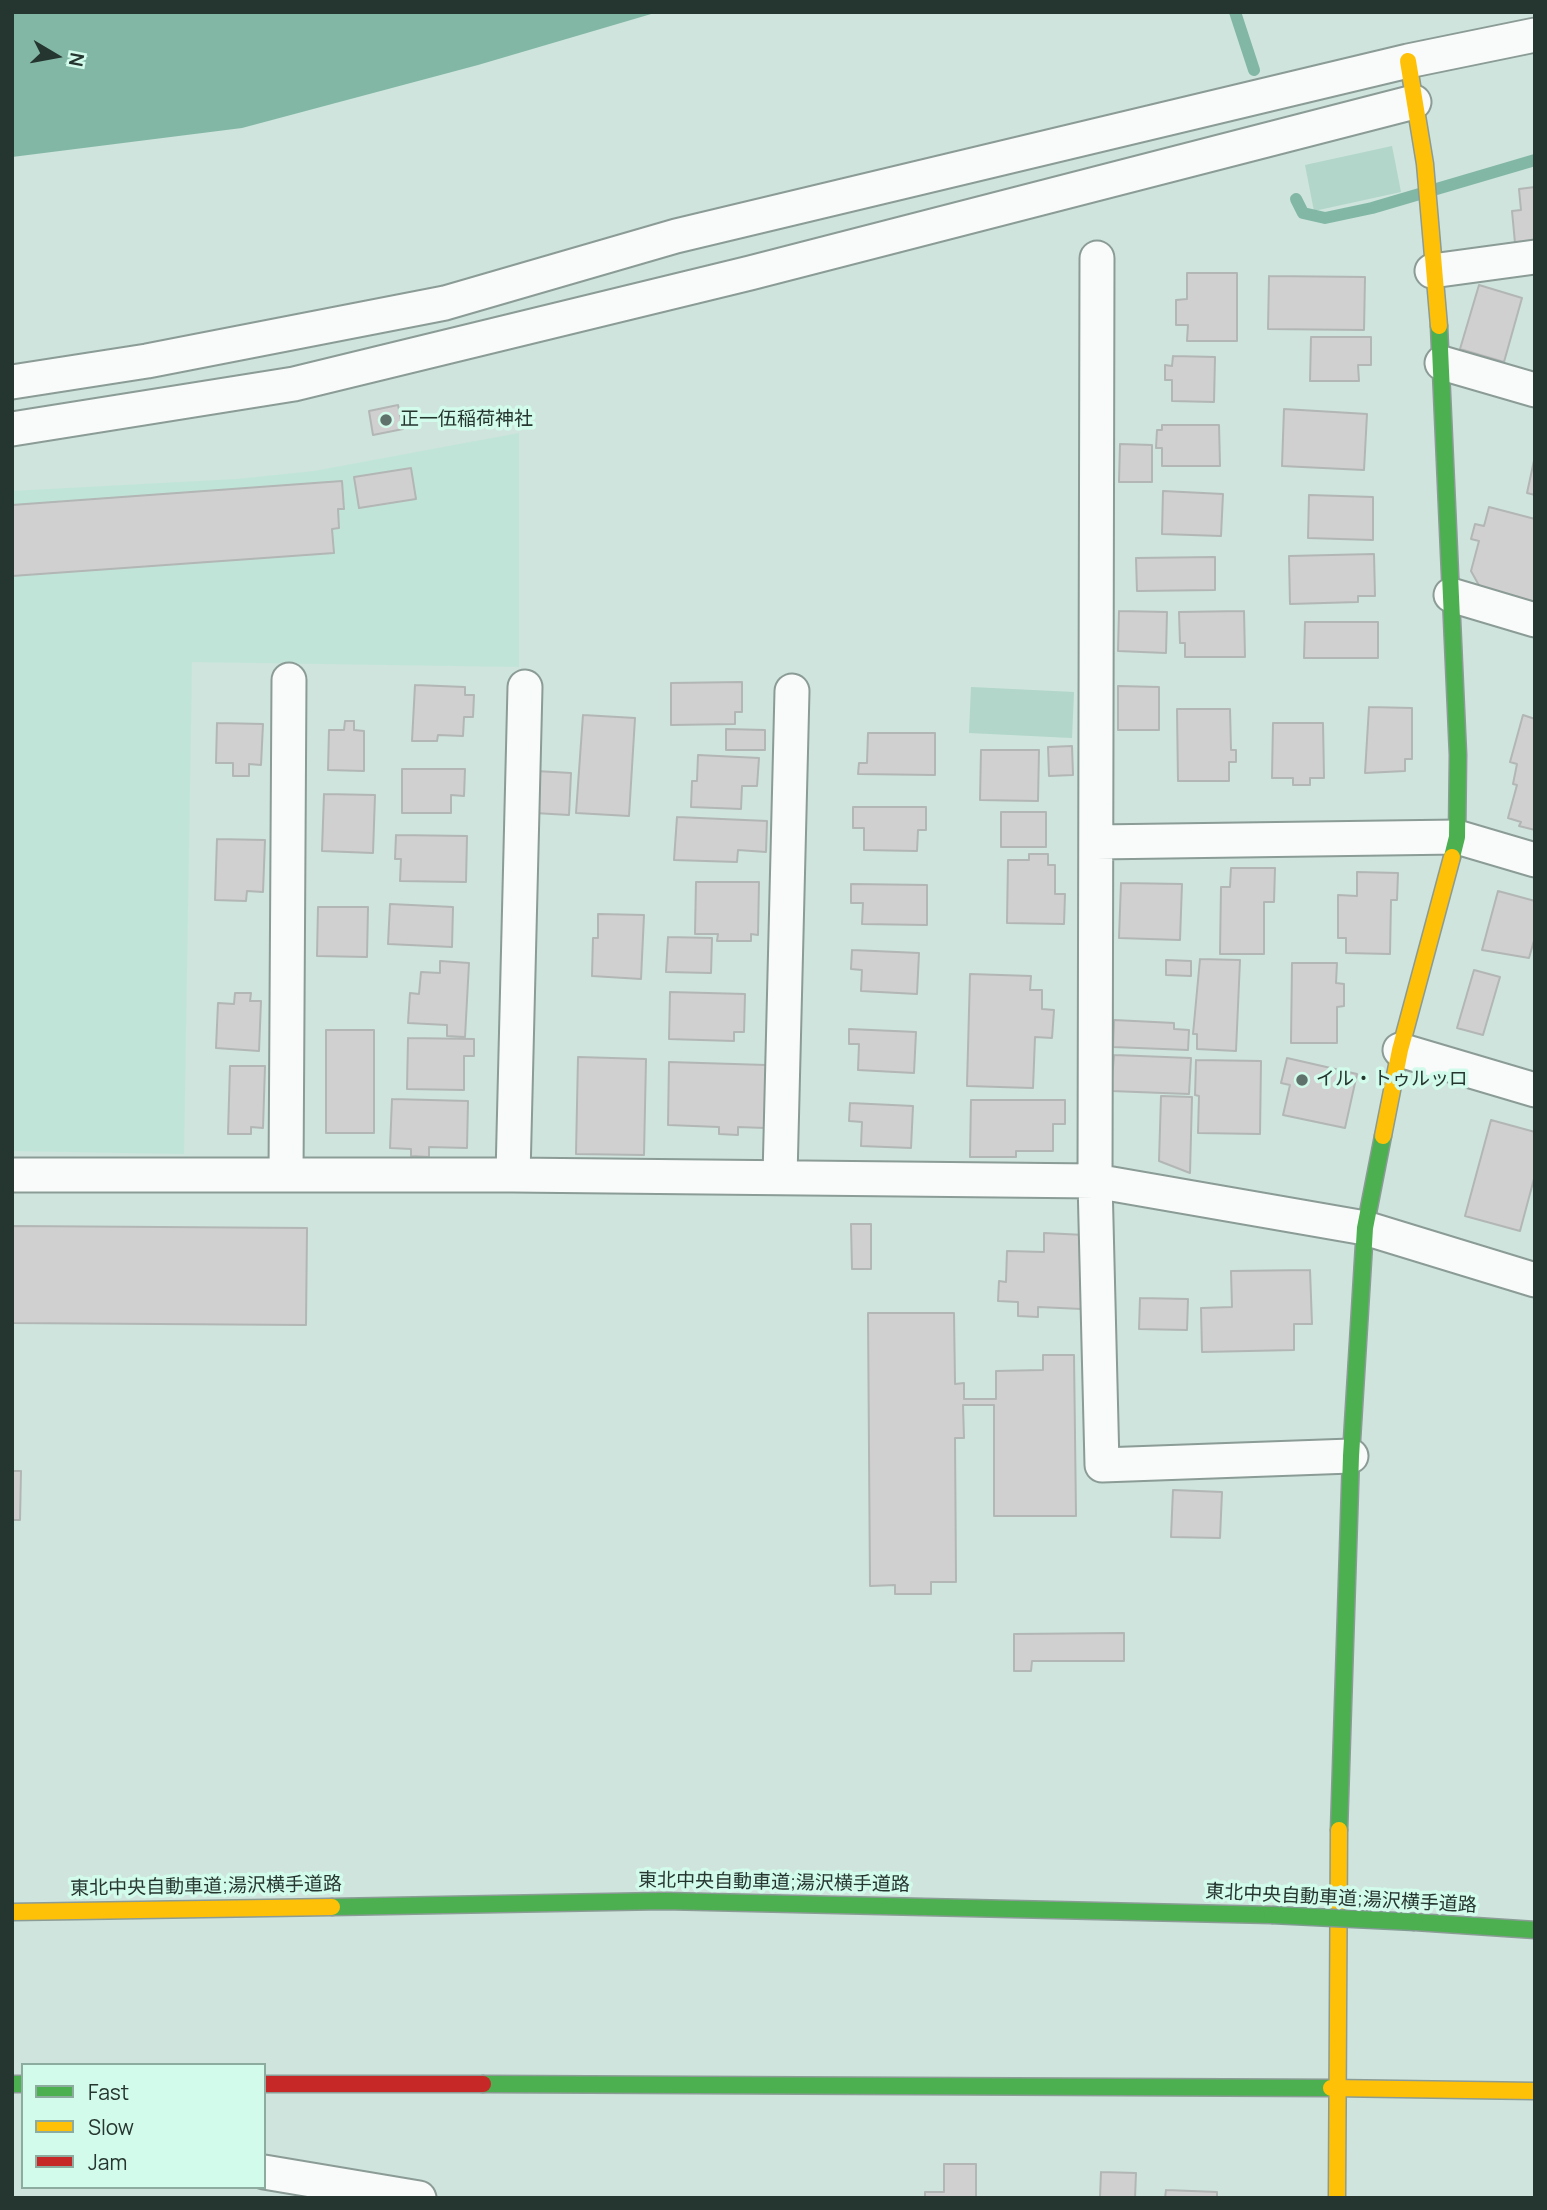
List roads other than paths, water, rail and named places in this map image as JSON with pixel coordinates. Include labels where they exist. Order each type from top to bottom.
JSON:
[{"type":"main road","points":[[1337,2198],[1340,1749],[1351,1457],[1365,1228],[1400,1050],[1457,837],[1458,755],[1443,363],[1432,271],[1425,164],[1408,61]]},
{"type":"main road","name":"東北中央自動車道;湯沢横手道路","points":[[12,1912],[664,1901],[1272,1915],[1535,1930]]},
{"type":"main road","points":[[266,2084],[1336,2087],[1535,2091]]},
{"type":"street","points":[[12,382],[147,361],[445,303],[676,236],[1408,61],[1535,35]]},
{"type":"street","points":[[12,429],[294,384],[763,269],[1414,102]]},
{"type":"street","points":[[1432,271],[1535,257]]},
{"type":"street","points":[[1097,258],[1096,1181],[1102,1465],[1351,1457]]},
{"type":"street","points":[[1443,363],[1535,390]]},
{"type":"street","points":[[1451,595],[1535,620]]},
{"type":"street","points":[[286,1174],[289,680]]},
{"type":"street","points":[[513,1175],[525,687]]},
{"type":"street","points":[[780,1177],[792,691]]},
{"type":"street","points":[[1096,842],[1457,837],[1535,860]]},
{"type":"street","points":[[1400,1050],[1535,1090]]},
{"type":"street","points":[[12,1175],[513,1175],[1096,1181],[1365,1228],[1535,1280]]},
{"type":"street","points":[[266,2172],[419,2198]]},
{"type":"waterway","points":[[1235,12],[1254,70]]},
{"type":"waterway","points":[[1296,199],[1303,213],[1325,218],[1372,208],[1535,160]]},
{"type":"place","name":"正一伍稲荷神社","points":[[386,420]]},
{"type":"place","name":"イル・トゥルッロ","points":[[1302,1080]]}]
